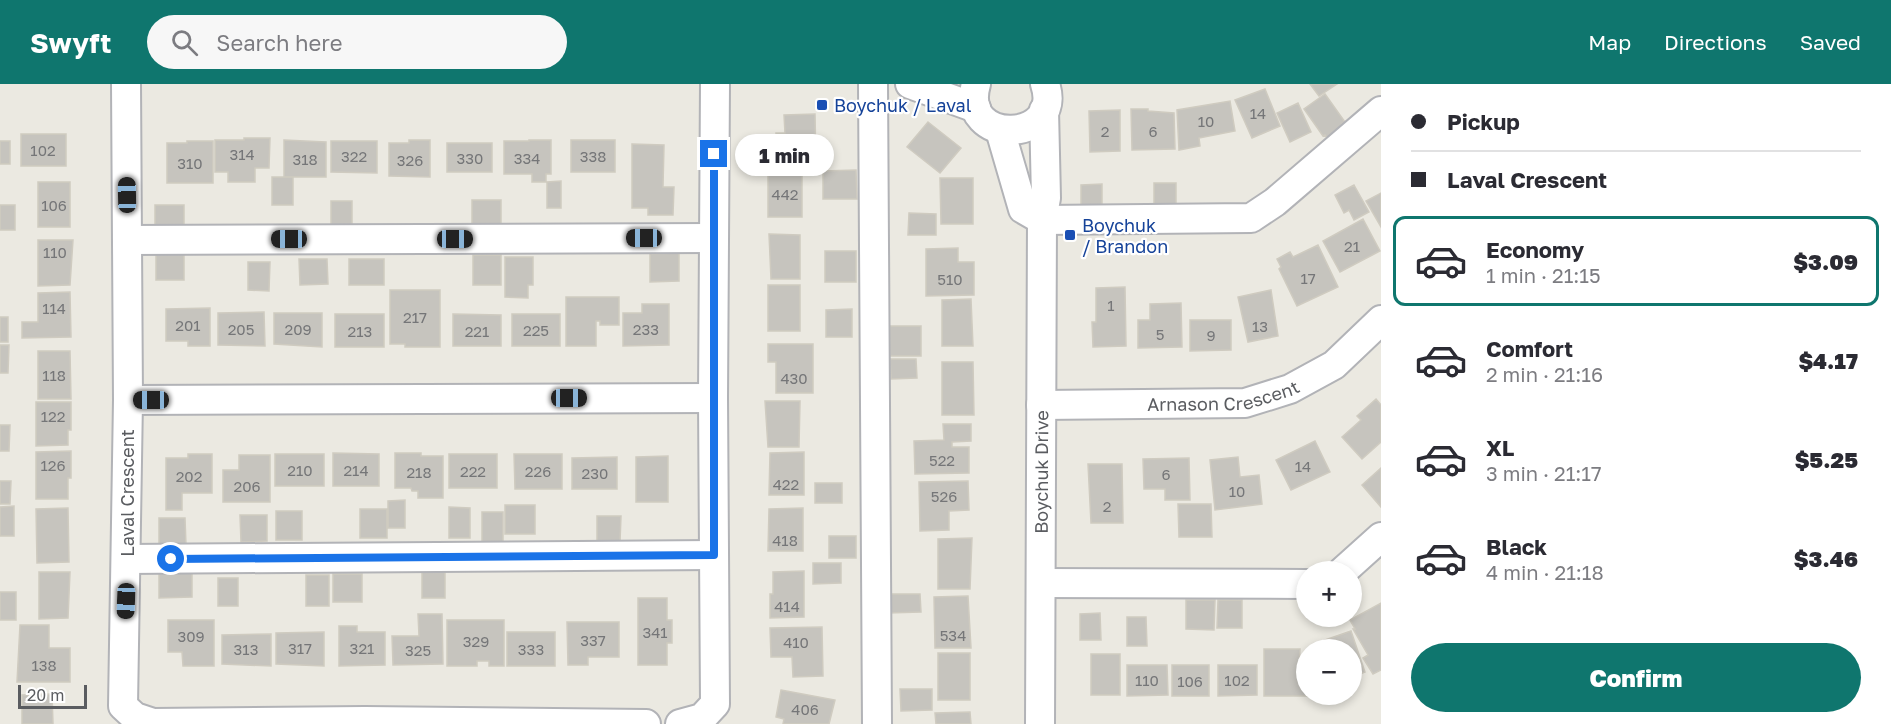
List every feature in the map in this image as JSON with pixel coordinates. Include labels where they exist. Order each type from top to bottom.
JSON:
[{"type":"street","name":"Laval Crescent","points":[[126,84],[128,400],[123,706],[135,717],[153,723],[646,724]]},
{"type":"street","points":[[680,724],[702,718],[715,704],[713,398],[715,84]]},
{"type":"street","points":[[873,84],[877,724]]},
{"type":"street","points":[[910,84],[976,96],[990,125],[1000,130],[1010,131],[1030,126],[1038,119],[1046,91]]},
{"type":"street","name":"Boychuk Drive","points":[[1040,724],[1042,220],[1046,198],[1046,91]]},
{"type":"street","points":[[1000,130],[1023,209],[1042,220],[1251,218],[1275,202],[1381,111]]},
{"type":"street","points":[[128,240],[714,238]]},
{"type":"street","name":"Arnason Crescent","points":[[1041,405],[1245,402],[1290,389],[1334,365],[1381,320]]},
{"type":"street","points":[[128,400],[713,398]]},
{"type":"street","points":[[1354,561],[1381,537]]},
{"type":"street","points":[[127,559],[714,555]]},
{"type":"street","points":[[1041,584],[1296,584]]},
{"type":"building","points":[[1310,84],[1337,84],[1319,96]]},
{"type":"building","points":[[1265,89],[1280,126],[1252,138],[1235,100]]},
{"type":"building","points":[[1325,94],[1345,122],[1342,124],[1346,130],[1329,141],[1304,109]]},
{"type":"building","points":[[1230,101],[1235,131],[1199,138],[1200,146],[1179,150],[1177,110]]},
{"type":"building","points":[[1298,103],[1311,132],[1290,142],[1277,113]]},
{"type":"building","points":[[1131,109],[1174,113],[1175,149],[1132,150]]},
{"type":"building","points":[[1120,110],[1120,151],[1090,152],[1089,111]]},
{"type":"building","points":[[815,114],[816,163],[766,164],[765,137],[776,137],[776,133],[785,133],[784,115]]},
{"type":"building","points":[[928,122],[961,148],[940,173],[907,147]]},
{"type":"building","points":[[21,134],[66,134],[66,166],[21,166]]},
{"type":"building","points":[[244,138],[270,138],[269,168],[255,168],[255,182],[228,182],[228,172],[215,172],[215,140],[244,140]]},
{"type":"building","points":[[284,140],[326,142],[326,177],[284,177]]},
{"type":"building","points":[[409,140],[430,140],[430,177],[389,176],[389,143],[409,143]]},
{"type":"building","points":[[551,140],[551,174],[546,174],[546,182],[532,182],[532,174],[504,174],[504,141]]},
{"type":"building","points":[[571,140],[615,140],[615,172],[571,172]]},
{"type":"building","points":[[0,141],[10,141],[10,164],[0,164]]},
{"type":"building","points":[[187,141],[213,141],[213,183],[167,183],[167,143],[187,143]]},
{"type":"building","points":[[331,141],[377,141],[377,173],[331,172]]},
{"type":"building","points":[[447,143],[492,143],[492,172],[447,172]]},
{"type":"building","points":[[632,144],[664,145],[663,187],[674,187],[673,215],[648,215],[648,208],[632,208]]},
{"type":"building","points":[[856,170],[857,199],[823,199],[823,171]]},
{"type":"building","points":[[768,172],[802,172],[802,217],[768,217]]},
{"type":"building","points":[[272,177],[293,177],[293,205],[272,205]]},
{"type":"building","points":[[940,178],[973,178],[973,224],[941,224]]},
{"type":"building","points":[[561,181],[561,208],[547,208],[547,182]]},
{"type":"building","points":[[38,182],[70,182],[70,227],[38,227]]},
{"type":"building","points":[[1154,183],[1176,183],[1176,210],[1154,210]]},
{"type":"building","points":[[1102,184],[1102,211],[1081,211],[1081,185]]},
{"type":"building","points":[[1354,185],[1369,212],[1354,220],[1349,210],[1344,213],[1335,195]]},
{"type":"building","points":[[1381,193],[1381,227],[1366,201]]},
{"type":"building","points":[[472,200],[501,200],[501,230],[472,230]]},
{"type":"building","points":[[331,201],[352,201],[352,228],[331,228]]},
{"type":"building","points":[[0,205],[15,205],[15,230],[0,230]]},
{"type":"building","points":[[155,205],[184,205],[184,233],[155,233]]},
{"type":"building","points":[[909,213],[936,214],[936,235],[908,235]]},
{"type":"building","points":[[1363,219],[1380,251],[1340,272],[1323,241]]},
{"type":"building","points":[[769,234],[800,235],[800,279],[771,279]]},
{"type":"building","points":[[38,240],[73,240],[70,285],[38,286]]},
{"type":"building","points":[[1318,245],[1338,287],[1297,306],[1279,269],[1281,267],[1277,259],[1290,252],[1293,257]]},
{"type":"building","points":[[958,248],[958,262],[974,262],[974,295],[926,296],[926,249]]},
{"type":"building","points":[[825,251],[856,251],[856,282],[825,282]]},
{"type":"building","points":[[679,253],[679,281],[650,282],[650,254]]},
{"type":"building","points":[[156,254],[184,254],[184,280],[156,280]]},
{"type":"building","points":[[473,255],[501,255],[501,285],[473,285]]},
{"type":"building","points":[[505,257],[533,257],[533,285],[528,285],[528,298],[505,297]]},
{"type":"building","points":[[299,259],[327,259],[328,284],[300,285]]},
{"type":"building","points":[[349,259],[384,259],[384,285],[349,285]]},
{"type":"building","points":[[248,262],[270,262],[269,291],[248,290]]},
{"type":"building","points":[[768,285],[800,285],[800,331],[768,331]]},
{"type":"building","points":[[1125,287],[1126,346],[1093,347],[1092,322],[1096,322],[1096,288]]},
{"type":"building","points":[[390,290],[440,290],[440,347],[405,347],[405,344],[390,344]]},
{"type":"building","points":[[1271,290],[1278,336],[1248,342],[1238,297]]},
{"type":"building","points":[[70,292],[71,337],[22,338],[22,322],[38,322],[38,293]]},
{"type":"building","points":[[566,297],[619,297],[619,325],[600,325],[600,321],[596,321],[596,346],[566,346]]},
{"type":"building","points":[[971,299],[973,346],[942,346],[942,300]]},
{"type":"building","points":[[1181,303],[1182,347],[1138,348],[1138,320],[1150,320],[1150,304]]},
{"type":"building","points":[[642,304],[669,304],[669,345],[623,346],[623,313],[642,313]]},
{"type":"building","points":[[210,308],[210,346],[188,346],[188,341],[166,341],[166,309]]},
{"type":"building","points":[[852,309],[852,337],[826,337],[826,310]]},
{"type":"building","points":[[264,312],[265,346],[218,345],[218,313]]},
{"type":"building","points":[[274,313],[322,313],[322,347],[274,344]]},
{"type":"building","points":[[335,314],[384,314],[384,347],[335,347]]},
{"type":"building","points":[[453,314],[501,315],[501,346],[453,346]]},
{"type":"building","points":[[512,314],[560,314],[560,346],[512,346]]},
{"type":"building","points":[[0,317],[8,317],[8,342],[0,342]]},
{"type":"building","points":[[1190,320],[1231,320],[1231,350],[1190,351]]},
{"type":"building","points":[[890,326],[921,326],[921,356],[890,356]]},
{"type":"building","points":[[768,344],[813,344],[813,393],[776,393],[776,362],[768,362]]},
{"type":"building","points":[[0,345],[9,345],[8,373],[0,373]]},
{"type":"building","points":[[38,351],[70,351],[71,399],[38,399]]},
{"type":"building","points":[[890,359],[916,359],[917,378],[891,379]]},
{"type":"building","points":[[942,362],[973,362],[974,415],[942,415]]},
{"type":"building","points":[[1376,399],[1381,405],[1381,442],[1362,459],[1342,437],[1361,420],[1357,416]]},
{"type":"building","points":[[765,401],[800,401],[799,447],[768,447]]},
{"type":"building","points":[[36,402],[71,402],[71,430],[68,430],[68,445],[36,446]]},
{"type":"building","points":[[943,424],[971,424],[971,441],[952,442],[952,447],[969,447],[969,473],[915,474],[914,441],[944,440]]},
{"type":"building","points":[[0,425],[10,425],[9,451],[0,451]]},
{"type":"building","points":[[1315,441],[1330,472],[1291,490],[1276,460]]},
{"type":"building","points":[[71,451],[68,499],[36,499],[36,452]]},
{"type":"building","points":[[804,452],[804,495],[769,495],[770,453]]},
{"type":"building","points":[[333,453],[379,454],[379,486],[333,486]]},
{"type":"building","points":[[395,453],[443,456],[443,498],[418,498],[418,491],[412,491],[411,488],[395,488]]},
{"type":"building","points":[[188,454],[212,454],[212,493],[182,493],[182,510],[166,510],[166,458],[188,458]]},
{"type":"building","points":[[275,454],[324,454],[324,486],[275,486]]},
{"type":"building","points":[[449,454],[497,454],[497,488],[449,488]]},
{"type":"building","points":[[514,454],[562,454],[562,489],[515,489]]},
{"type":"building","points":[[239,455],[270,455],[270,502],[223,502],[223,470],[239,470]]},
{"type":"building","points":[[668,456],[668,502],[636,502],[636,457]]},
{"type":"building","points":[[617,457],[617,489],[572,489],[572,458]]},
{"type":"building","points":[[1238,457],[1240,477],[1259,475],[1262,504],[1215,510],[1210,460]]},
{"type":"building","points":[[1189,458],[1190,500],[1165,500],[1165,489],[1144,489],[1143,459]]},
{"type":"building","points":[[1088,464],[1122,464],[1123,523],[1091,523]]},
{"type":"building","points":[[1381,468],[1381,507],[1362,485]]},
{"type":"building","points":[[0,481],[11,481],[10,504],[0,504]]},
{"type":"building","points":[[968,481],[969,510],[949,511],[949,530],[920,531],[919,482]]},
{"type":"building","points":[[815,483],[842,483],[842,503],[815,503]]},
{"type":"building","points":[[405,500],[405,528],[388,528],[388,501]]},
{"type":"building","points":[[1178,504],[1211,504],[1212,537],[1179,537]]},
{"type":"building","points":[[505,505],[535,505],[535,534],[505,534]]},
{"type":"building","points":[[14,506],[14,536],[0,536],[0,507]]},
{"type":"building","points":[[449,507],[470,508],[470,538],[449,538]]},
{"type":"building","points":[[68,508],[69,562],[37,563],[36,509]]},
{"type":"building","points":[[803,508],[803,551],[768,551],[769,509]]},
{"type":"building","points":[[360,509],[387,509],[387,538],[360,538]]},
{"type":"building","points":[[276,511],[302,511],[302,540],[276,540]]},
{"type":"building","points":[[482,512],[503,512],[503,543],[482,543]]},
{"type":"building","points":[[240,515],[267,515],[267,541],[241,542]]},
{"type":"building","points":[[597,516],[621,516],[620,542],[597,542]]},
{"type":"building","points":[[159,518],[185,518],[186,545],[159,545]]},
{"type":"building","points":[[829,536],[856,536],[856,558],[829,558]]},
{"type":"building","points":[[972,538],[970,589],[938,589],[938,539]]},
{"type":"building","points":[[813,563],[841,563],[841,583],[813,584]]},
{"type":"building","points":[[159,570],[192,570],[192,597],[159,598]]},
{"type":"building","points":[[422,570],[445,570],[445,598],[422,598]]},
{"type":"building","points":[[804,571],[804,617],[770,618],[773,572]]},
{"type":"building","points":[[39,572],[70,572],[68,618],[39,619]]},
{"type":"building","points":[[333,574],[362,574],[362,602],[333,602]]},
{"type":"building","points":[[306,575],[329,575],[329,606],[306,606]]},
{"type":"building","points":[[218,578],[238,578],[238,606],[218,606]]},
{"type":"building","points":[[0,592],[16,592],[16,620],[0,620]]},
{"type":"building","points":[[888,594],[920,594],[921,612],[888,613]]},
{"type":"building","points":[[968,596],[971,648],[935,648],[934,597]]},
{"type":"building","points":[[638,598],[667,598],[667,620],[672,620],[672,643],[667,643],[667,665],[638,665]]},
{"type":"building","points":[[1186,600],[1215,600],[1214,630],[1186,629]]},
{"type":"building","points":[[1218,600],[1242,600],[1242,628],[1217,628]]},
{"type":"building","points":[[1381,603],[1381,670],[1373,674],[1363,658],[1368,655],[1362,645],[1362,639],[1359,639],[1353,629],[1362,627],[1362,613]]},
{"type":"building","points":[[1100,613],[1101,640],[1080,640],[1080,614]]},
{"type":"building","points":[[418,614],[442,614],[443,664],[393,665],[392,636],[419,636]]},
{"type":"building","points":[[1127,617],[1146,617],[1147,646],[1127,646]]},
{"type":"building","points":[[168,620],[214,620],[214,666],[183,666],[182,652],[168,652]]},
{"type":"building","points":[[447,620],[504,620],[504,666],[489,666],[489,661],[477,661],[477,666],[447,666]]},
{"type":"building","points":[[567,622],[619,622],[619,657],[588,657],[588,665],[568,665]]},
{"type":"building","points":[[20,625],[49,625],[49,648],[70,648],[70,682],[17,682]]},
{"type":"building","points":[[339,626],[357,626],[357,632],[385,632],[385,665],[339,666]]},
{"type":"building","points":[[822,627],[823,676],[793,677],[792,657],[771,657],[770,628]]},
{"type":"building","points":[[1351,631],[1354,639],[1328,639]]},
{"type":"building","points":[[324,632],[324,666],[276,664],[276,633]]},
{"type":"building","points":[[507,632],[555,632],[555,666],[507,666]]},
{"type":"building","points":[[271,634],[271,666],[222,664],[222,635]]},
{"type":"building","points":[[1264,649],[1296,649],[1296,696],[1264,696]]},
{"type":"building","points":[[938,653],[970,653],[970,700],[938,700]]},
{"type":"building","points":[[1091,654],[1120,654],[1120,695],[1091,695]]},
{"type":"building","points":[[1127,665],[1167,665],[1168,695],[1127,696]]},
{"type":"building","points":[[1172,665],[1209,665],[1209,696],[1172,696]]},
{"type":"building","points":[[1218,665],[1257,665],[1257,695],[1218,696]]},
{"type":"building","points":[[900,689],[932,689],[932,710],[901,711]]},
{"type":"building","points":[[781,690],[835,700],[829,724],[783,724],[784,719],[776,717]]},
{"type":"building","points":[[52,694],[53,724],[22,724],[22,695]]},
{"type":"building","points":[[970,712],[971,724],[936,724],[935,713]]},
{"type":"place","name":"Boychuk / Laval","points":[[822,105]]},
{"type":"place","name":"Boychuk / Brandon","points":[[1070,235]]},
{"type":"route","points":[[171,559],[714,555],[714,154]]}]
